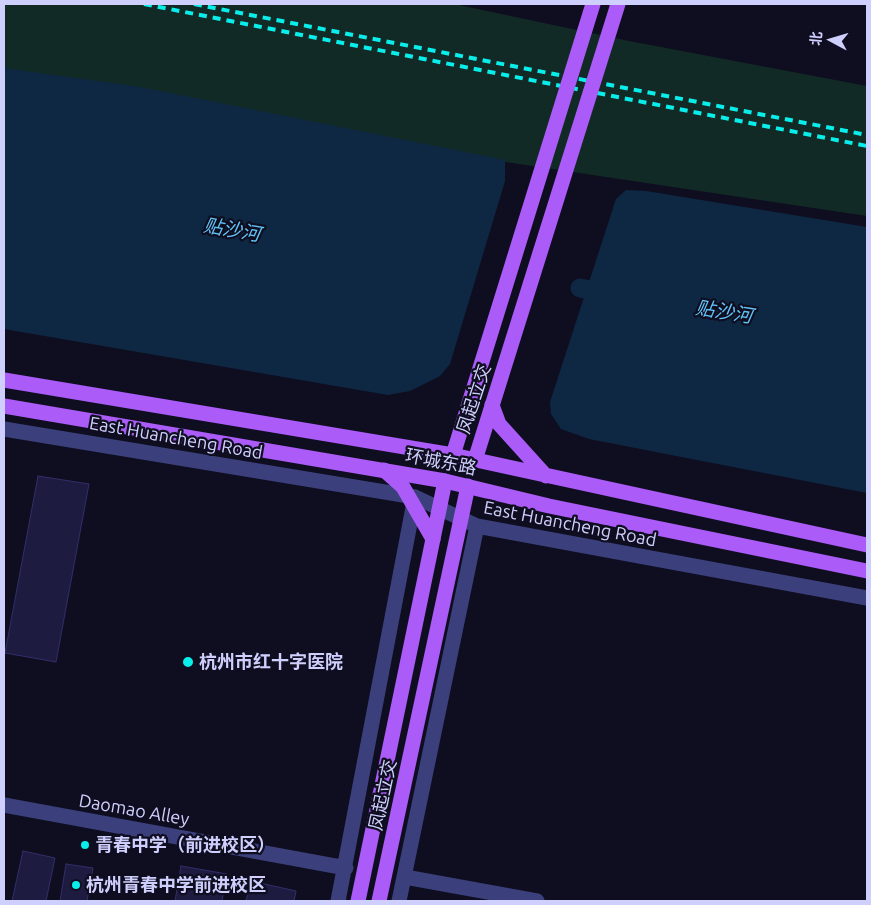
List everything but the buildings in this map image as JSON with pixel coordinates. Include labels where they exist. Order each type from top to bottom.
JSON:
[{"type":"main road","name":"凤起立交","points":[[358,901],[445,480],[593,4]]},
{"type":"main road","name":"凤起立交","points":[[379,901],[474,460],[618,4]]},
{"type":"main road","name":"环城东路","points":[[4,380],[453,455],[867,545]]},
{"type":"main road","points":[[492,405],[499,424],[546,476]]},
{"type":"main road","name":"环城东路","points":[[4,406],[445,480],[548,506],[867,571]]},
{"type":"main road","points":[[384,470],[403,487],[433,539]]},
{"type":"street","name":"East Huancheng Road","points":[[4,429],[415,497],[477,526],[867,598]]},
{"type":"street","points":[[338,901],[346,868],[415,497]]},
{"type":"street","points":[[399,901],[477,526]]},
{"type":"street","name":"Daomao Alley","points":[[4,805],[346,868]]},
{"type":"street","points":[[405,877],[537,901]]},
{"type":"green space","points":[[4,4],[454,4],[629,41],[867,86],[867,216],[4,87]]},
{"type":"water","points":[[4,68],[140,87],[505,160],[505,181],[450,364],[440,376],[410,391],[388,395],[4,329]]},
{"type":"water","points":[[626,190],[646,191],[867,227],[867,493],[589,439],[561,429],[551,414],[550,402],[616,199]]},
{"type":"waterway","name":"贴沙河","points":[[580,288],[611,294]]},
{"type":"railway","points":[[144,4],[867,146]]},
{"type":"railway","points":[[194,4],[867,135]]},
{"type":"place","name":"杭州市红十字医院","points":[[188,662]]},
{"type":"place","name":"青春中学（前进校区）","points":[[85,845]]},
{"type":"place","name":"杭州青春中学前进校区","points":[[76,885]]}]
